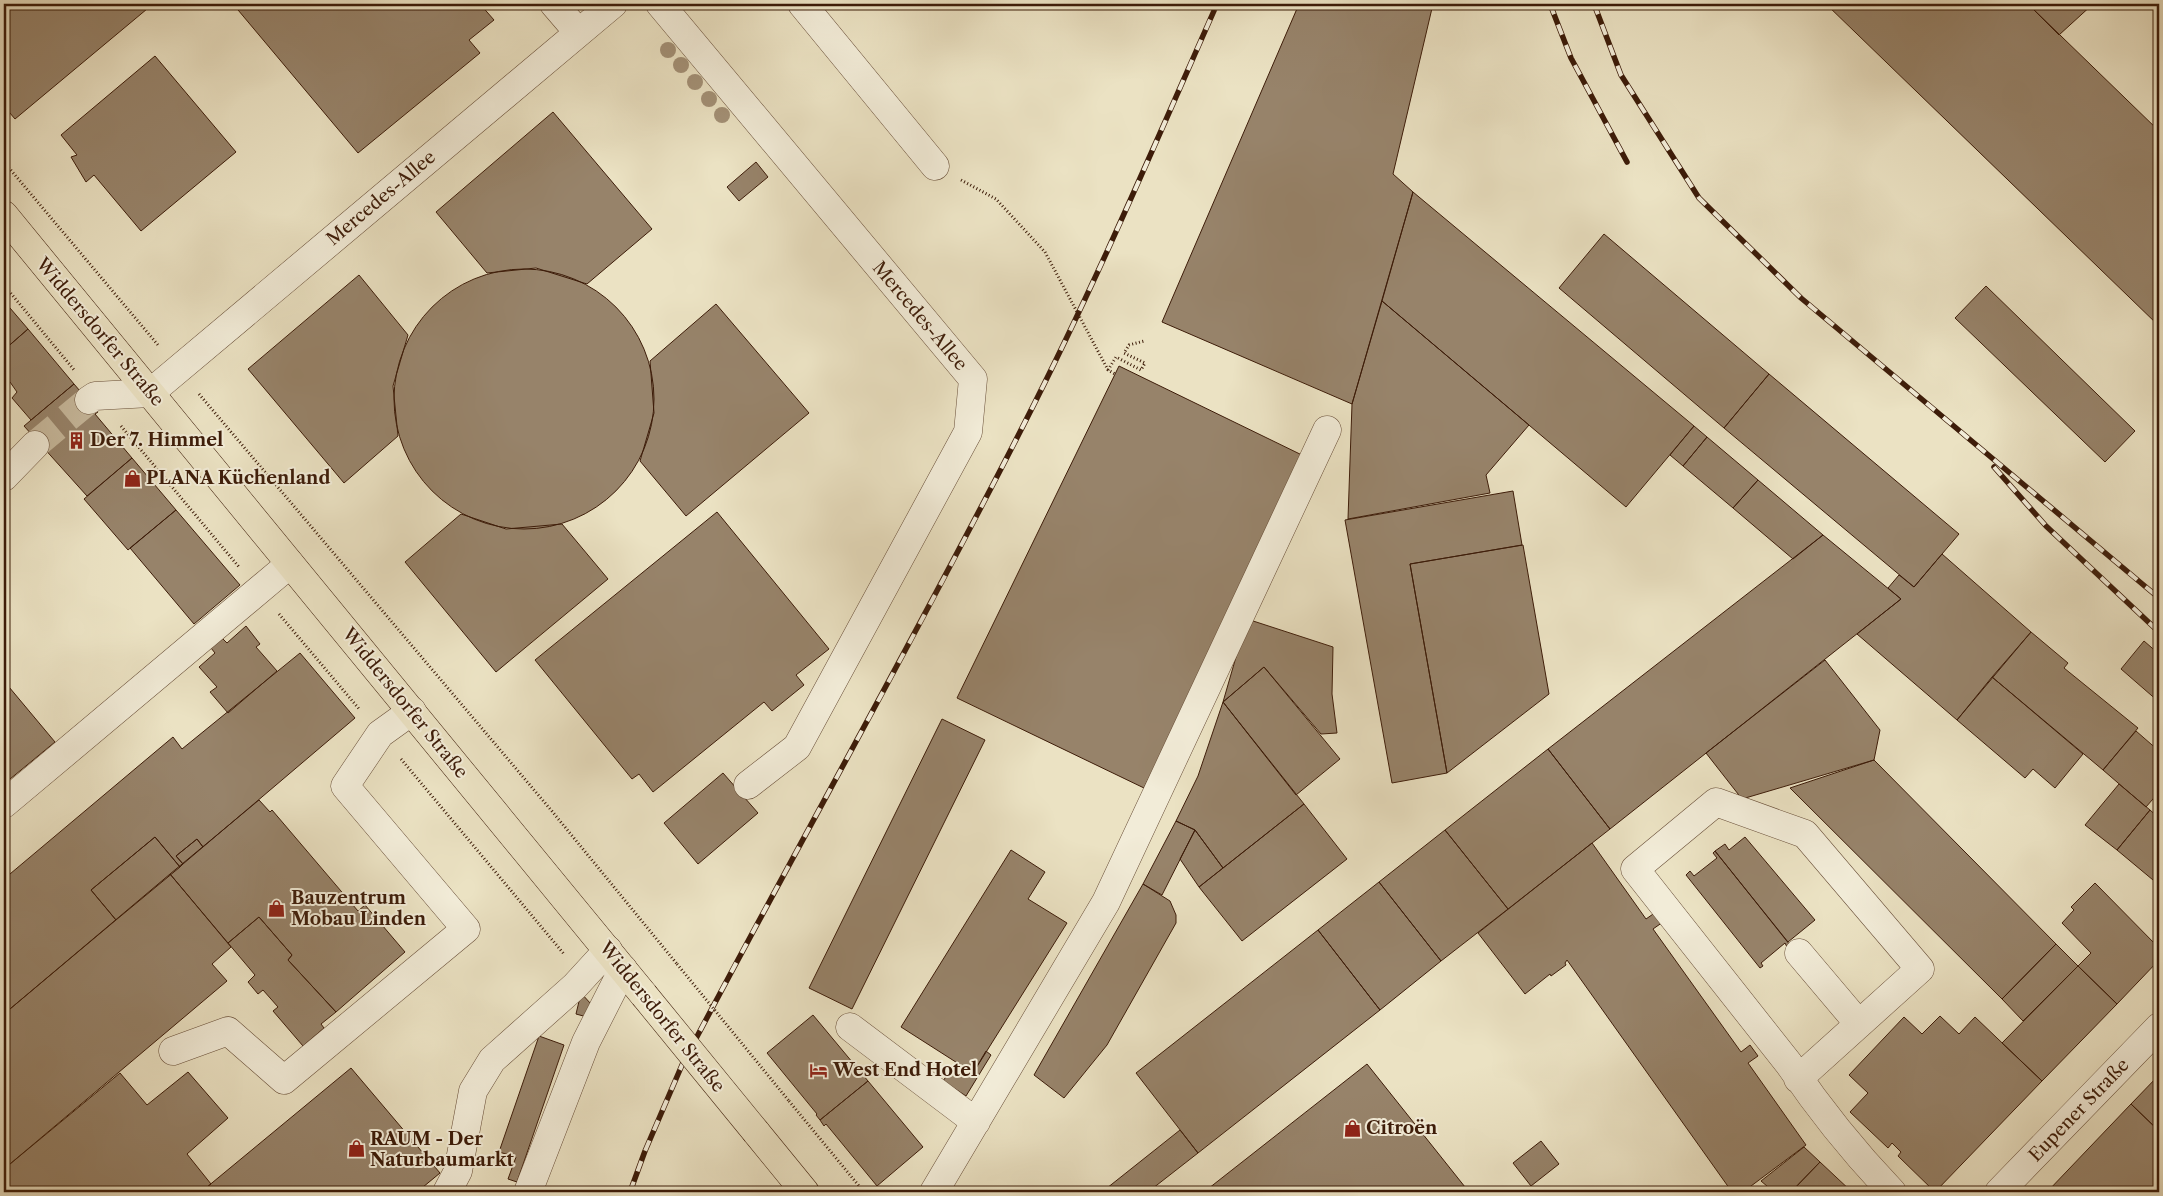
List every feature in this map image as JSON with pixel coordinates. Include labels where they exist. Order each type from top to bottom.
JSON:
[{"type":"main road","name":"Widdersdorfer Straße","points":[[4,215],[756,1132],[795,1189]]},
{"type":"street","points":[[554,4],[578,32]]},
{"type":"street","name":"Mercedes-Allee","points":[[150,393],[613,4]]},
{"type":"street","points":[[802,4],[935,166]]},
{"type":"street","name":"Mercedes-Allee","points":[[667,6],[973,379],[968,432],[797,746],[748,785]]},
{"type":"street","points":[[92,398],[150,393]]},
{"type":"street","points":[[934,1192],[1106,902],[1327,430]]},
{"type":"street","points":[[4,477],[35,445]]},
{"type":"street","points":[[4,804],[290,564]]},
{"type":"street","points":[[174,1052],[228,1031],[284,1080],[466,929],[345,786],[380,734],[412,711]]},
{"type":"street","points":[[1798,1079],[1920,969],[1805,834],[1716,802],[1635,869],[1848,1145],[1892,1192]]},
{"type":"street","points":[[1800,953],[1859,1024]]},
{"type":"street","points":[[447,1192],[458,1171],[473,1091],[492,1060],[583,977],[615,960]]},
{"type":"street","points":[[528,1192],[586,1042],[615,960]]},
{"type":"street","points":[[850,1027],[976,1122]]},
{"type":"street","name":"Eupener Straße","points":[[1999,1192],[2159,1027]]},
{"type":"path","points":[[4,162],[551,810],[864,1192]]},
{"type":"path","points":[[935,166],[996,199],[1045,252],[1108,370],[1115,374]]},
{"type":"path","points":[[4,286],[92,398],[259,591],[583,977]]},
{"type":"path","points":[[1108,370],[1116,357],[1141,370],[1145,363],[1124,353],[1129,345],[1144,342]]},
{"type":"building","points":[[4,4],[153,4],[15,119],[4,106]]},
{"type":"building","points":[[233,4],[480,4],[494,20],[469,40],[480,53],[358,153]]},
{"type":"building","points":[[1299,4],[1433,4],[1393,174],[1413,192],[1352,404],[1162,322]]},
{"type":"building","points":[[1826,4],[2028,4],[2159,131],[2159,326]]},
{"type":"building","points":[[2028,4],[2093,4],[2059,35]]},
{"type":"building","points":[[155,56],[236,152],[141,231],[94,175],[86,182],[71,157],[77,155],[61,135]]},
{"type":"building","points":[[553,112],[652,229],[587,284],[536,268],[487,273],[436,212]]},
{"type":"building","points":[[756,162],[768,177],[739,201],[727,187]]},
{"type":"building","points":[[1413,192],[1694,426],[1626,507],[1382,301]]},
{"type":"building","points":[[1604,234],[1769,374],[1724,428],[1559,288]]},
{"type":"building","points":[[524,269],[549,272],[574,279],[596,291],[616,307],[632,327],[644,349],[651,374],[654,399],[651,424],[644,449],[632,471],[616,491],[596,507],[574,519],[549,526],[524,529],[499,526],[474,519],[452,507],[432,491],[416,471],[404,449],[397,424],[394,399],[397,374],[404,349],[416,327],[432,307],[452,291],[474,279],[499,272]]},
{"type":"building","points":[[359,275],[408,335],[393,386],[398,436],[344,483],[248,369]]},
{"type":"building","points":[[1986,286],[2135,431],[2105,462],[1955,318]]},
{"type":"building","points":[[4,301],[28,329],[4,350]]},
{"type":"building","points":[[1382,301],[1529,425],[1486,475],[1490,493],[1348,519],[1352,404]]},
{"type":"building","points":[[716,304],[809,413],[686,516],[640,461],[654,413],[650,361]]},
{"type":"building","points":[[28,329],[74,384],[31,420],[12,398],[17,392],[10,382],[4,387],[4,350]]},
{"type":"building","points":[[1119,366],[1306,457],[1144,788],[957,698]]},
{"type":"building","points":[[1769,374],[1959,534],[1914,587],[1724,428]]},
{"type":"building","name":"Der 7. Himmel","points":[[74,384],[98,412],[95,414],[132,458],[87,496],[24,426]]},
{"type":"building","points":[[1694,426],[1707,437],[1683,466],[1670,455]]},
{"type":"building","points":[[1707,437],[1758,480],[1733,508],[1683,466]]},
{"type":"building","points":[[132,458],[176,510],[128,550],[84,499]]},
{"type":"building","points":[[1758,480],[1823,535],[1793,559],[1733,508]]},
{"type":"building","points":[[1513,491],[1522,545],[1410,564],[1447,773],[1392,783],[1345,520]]},
{"type":"building","points":[[176,510],[240,585],[194,624],[130,548]]},
{"type":"building","points":[[717,512],[829,649],[796,675],[804,685],[772,711],[764,702],[653,792],[639,774],[632,779],[535,660]]},
{"type":"building","points":[[461,514],[506,529],[562,524],[608,579],[496,672],[405,562]]},
{"type":"building","points":[[1823,535],[1901,599],[1610,829],[1548,749]]},
{"type":"building","points":[[1523,545],[1549,694],[1447,773],[1410,564]]},
{"type":"building","points":[[1942,554],[2031,632],[1957,720],[1857,634],[1901,599],[1888,588],[1899,575],[1914,587]]},
{"type":"building","points":[[1247,619],[1333,647],[1332,694],[1337,733],[1321,734],[1264,667],[1223,702]]},
{"type":"building","points":[[246,626],[260,644],[256,647],[277,671],[228,713],[210,692],[217,687],[199,667],[215,653],[211,648],[222,638],[227,643]]},
{"type":"building","points":[[2031,632],[2068,663],[2064,668],[2138,728],[2103,770],[1992,677]]},
{"type":"building","points":[[2144,641],[2159,654],[2159,702],[2121,669]]},
{"type":"building","points":[[300,653],[355,718],[203,847],[197,839],[176,856],[183,864],[180,867],[155,837],[91,890],[116,920],[4,1014],[4,879],[173,737],[182,749]]},
{"type":"building","points":[[1825,660],[1880,730],[1874,760],[1742,799],[1706,753]]},
{"type":"building","points":[[1264,667],[1340,759],[1296,795],[1223,702]]},
{"type":"building","points":[[1992,677],[2083,754],[2055,788],[2033,769],[2025,778],[1957,720]]},
{"type":"building","points":[[4,681],[55,742],[4,784]]},
{"type":"building","points":[[1223,702],[1304,804],[1223,868],[1195,830],[1176,821],[1198,776]]},
{"type":"building","points":[[942,719],[985,740],[852,1009],[809,988]]},
{"type":"building","points":[[2136,731],[2159,751],[2159,792],[2146,807],[2103,770]]},
{"type":"building","points":[[1548,749],[1610,829],[1508,909],[1445,830]]},
{"type":"building","points":[[1874,760],[2056,944],[2002,999],[1790,788]]},
{"type":"building","points":[[723,773],[758,813],[698,864],[664,823]]},
{"type":"building","points":[[2119,784],[2150,810],[2117,850],[2085,825]]},
{"type":"building","name":"Bauzentrum Mobau Linden","points":[[259,800],[270,812],[272,810],[358,911],[365,905],[405,952],[336,1012],[288,960],[292,955],[259,917],[228,943],[170,874]]},
{"type":"building","points":[[1304,804],[1347,859],[1242,941],[1199,887]]},
{"type":"building","points":[[2150,810],[2159,818],[2159,885],[2117,850]]},
{"type":"building","points":[[1176,821],[1195,830],[1162,895],[1143,884]]},
{"type":"building","points":[[1195,830],[1223,868],[1199,887],[1180,859]]},
{"type":"building","points":[[1445,830],[1508,909],[1441,961],[1379,882]]},
{"type":"building","points":[[155,837],[180,867],[116,920],[91,890]]},
{"type":"building","points":[[1745,837],[1815,920],[1788,942],[1715,851],[1725,844],[1729,850]]},
{"type":"building","points":[[197,839],[203,847],[183,864],[176,856]]},
{"type":"building","points":[[1592,843],[1646,919],[1656,912],[1663,922],[1653,929],[1741,1052],[1750,1045],[1758,1056],[1748,1063],[1806,1145],[1743,1192],[1732,1192],[1567,960],[1566,965],[1551,976],[1550,974],[1525,994],[1478,933]]},
{"type":"building","points":[[1011,850],[1045,872],[1028,899],[1067,923],[973,1073],[901,1027]]},
{"type":"building","points":[[1715,851],[1790,945],[1787,947],[1785,943],[1761,963],[1763,966],[1760,968],[1686,875],[1690,871],[1694,876],[1717,858],[1713,853]]},
{"type":"building","points":[[170,874],[231,947],[212,964],[227,981],[4,1169],[4,1014]]},
{"type":"building","points":[[1379,882],[1441,961],[1380,1010],[1318,930]]},
{"type":"building","points":[[2095,883],[2159,948],[2159,960],[2117,1004],[2078,966],[2091,953],[2062,923],[2074,910],[2071,907]]},
{"type":"building","points":[[1143,884],[1170,901],[1176,915],[1176,923],[1107,1045],[1064,1098],[1034,1075]]},
{"type":"building","points":[[259,917],[292,955],[288,960],[336,1012],[321,1024],[324,1028],[303,1046],[273,1011],[278,1007],[263,990],[258,994],[248,982],[255,975],[228,943]]},
{"type":"building","points":[[1318,930],[1380,1010],[1198,1153],[1136,1073]]},
{"type":"building","points":[[2056,944],[2078,966],[2023,1021],[2002,999]]},
{"type":"building","points":[[2078,966],[2117,1004],[2042,1081],[2002,1043]]},
{"type":"building","points":[[581,993],[591,1004],[587,1017],[576,1014]]},
{"type":"building","points":[[813,1015],[868,1081],[820,1120],[767,1053]]},
{"type":"building","points":[[1940,1016],[1959,1034],[1975,1017],[2042,1081],[1935,1192],[1898,1156],[1901,1152],[1892,1143],[1888,1148],[1850,1112],[1868,1093],[1849,1075],[1904,1017],[1922,1034]]},
{"type":"building","points":[[539,1036],[564,1045],[517,1182],[508,1179],[516,1157],[499,1152]]},
{"type":"building","points":[[986,1051],[991,1055],[966,1096],[943,1081],[956,1062],[973,1073]]},
{"type":"building","name":"Citroën","points":[[1367,1064],[1469,1192],[1204,1192]]},
{"type":"building","points":[[351,1068],[440,1173],[417,1192],[201,1192]]},
{"type":"building","points":[[188,1072],[228,1118],[187,1154],[211,1184],[201,1192],[15,1192],[4,1179],[4,1169],[120,1073],[147,1105]]},
{"type":"building","points":[[2159,1075],[2159,1131],[2131,1104]]},
{"type":"building","points":[[868,1081],[923,1147],[877,1186],[826,1124],[824,1126],[820,1120]]},
{"type":"building","points":[[2131,1104],[2159,1131],[2159,1192],[2047,1192]]},
{"type":"building","points":[[1180,1130],[1198,1153],[1148,1192],[1102,1192]]},
{"type":"building","points":[[1541,1141],[1559,1164],[1531,1186],[1513,1163]]},
{"type":"building","points":[[1804,1147],[1820,1162],[1791,1192],[1774,1192],[1761,1181]]},
{"type":"building","points":[[1820,1162],[1852,1192],[1791,1192]]},
{"type":"tunnel","points":[[35,445],[89,400]]},
{"type":"railway","points":[[630,1192],[645,1151],[682,1065],[941,584],[1051,370],[1124,214],[1217,4]]},
{"type":"railway","points":[[1550,4],[1571,58],[1627,162]]},
{"type":"railway","points":[[1594,4],[1621,75],[1699,198],[1801,298],[2159,598]]},
{"type":"railway","points":[[1994,467],[2046,526],[2159,632]]},
{"type":"place","name":"Der 7. Himmel","points":[[76,440]]},
{"type":"place","name":"PLANA Küchenland","points":[[132,478]]},
{"type":"place","name":"Bauzentrum Mobau Linden","points":[[277,908]]},
{"type":"place","name":"West End Hotel","points":[[819,1070]]},
{"type":"place","name":"Citroën","points":[[1352,1128]]},
{"type":"place","name":"RAUM - Der Naturbaumarkt","points":[[356,1149]]}]
